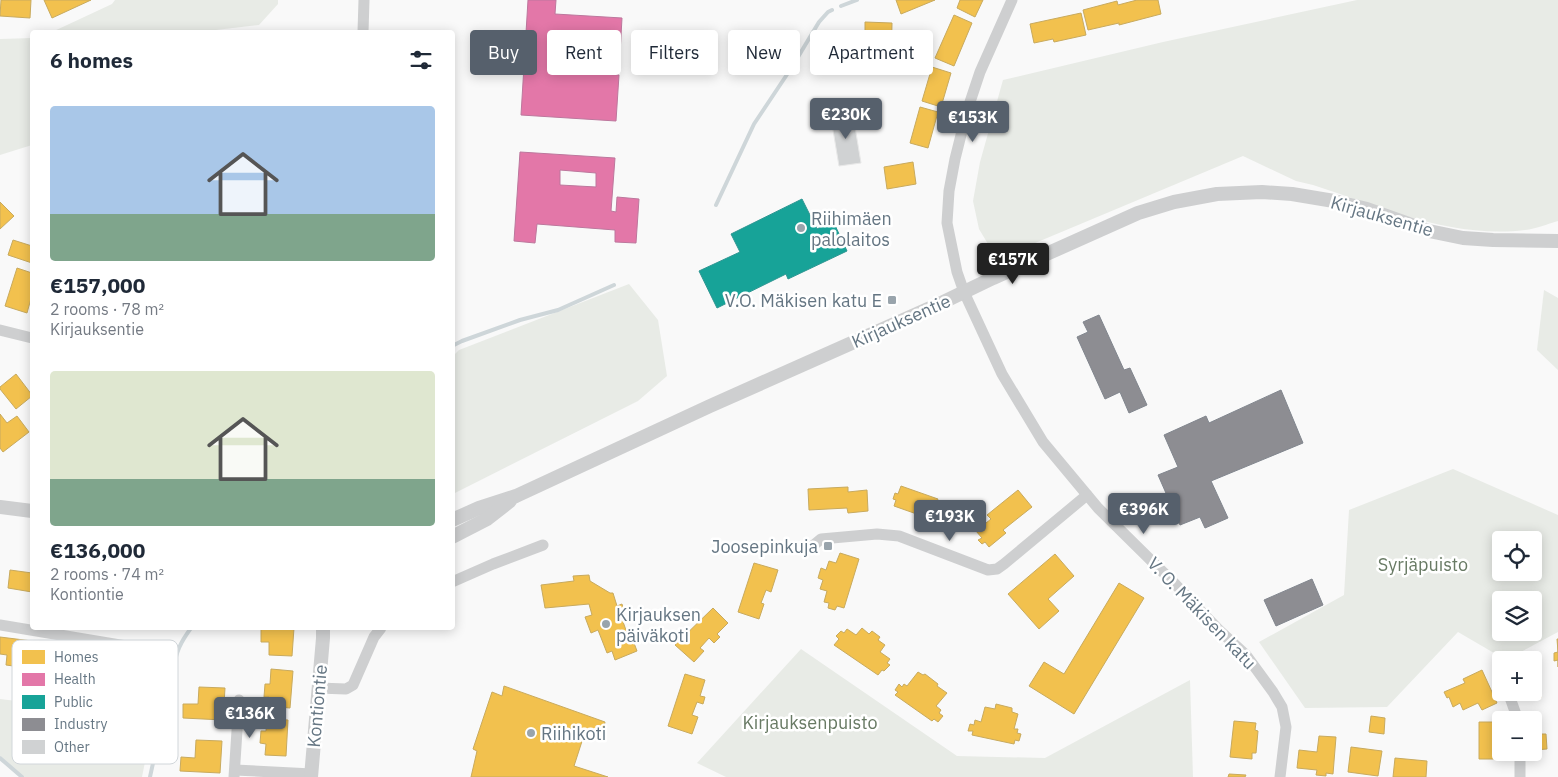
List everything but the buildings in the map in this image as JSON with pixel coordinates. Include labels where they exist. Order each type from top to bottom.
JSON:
[{"type":"street","points":[[363,30],[364,0]]},
{"type":"street","name":"V. O. Mäkisen katu","points":[[1012,0],[980,72],[963,127],[949,191],[947,223],[956,272],[1002,374],[1043,442],[1087,495],[1200,611],[1246,655],[1282,707],[1286,727],[1280,777]]},
{"type":"street","name":"Kirjauksentie","points":[[455,519],[479,508],[516,496],[710,406],[1138,213],[1174,202],[1217,194],[1262,192],[1292,194],[1367,209],[1429,231],[1463,238],[1558,241]]},
{"type":"street","name":"Kirjauksentie","points":[[1531,240],[1558,230]]},
{"type":"street","points":[[0,330],[30,338]]},
{"type":"street","points":[[809,549],[821,539],[877,534],[899,536],[988,570],[997,569],[1087,495]]},
{"type":"street","name":"Kirjauksentie","points":[[455,535],[487,519],[516,496]]},
{"type":"street","points":[[0,507],[30,511]]},
{"type":"street","points":[[455,581],[543,545]]},
{"type":"street","points":[[0,625],[90,640]]},
{"type":"street","points":[[318,688],[346,689],[352,685],[374,637],[379,630]]},
{"type":"street","name":"Kontiontie","points":[[239,700],[235,773],[312,776],[324,631]]},
{"type":"street","points":[[1520,761],[1520,777]]},
{"type":"green space","points":[[115,0],[278,0],[278,4],[259,25],[216,30],[56,30],[112,4]]},
{"type":"green space","points":[[1357,0],[1558,0],[1558,221],[1537,228],[1498,232],[1444,226],[1296,181],[1243,156],[997,259],[979,229],[973,201],[980,162],[1003,80],[1163,42]]},
{"type":"green space","points":[[30,38],[30,146],[0,155],[0,39]]},
{"type":"green space","points":[[629,284],[658,320],[667,376],[638,401],[455,493],[455,354],[459,350]]},
{"type":"green space","points":[[1544,290],[1558,298],[1558,370],[1537,350]]},
{"type":"green space","name":"Syrjäpuisto","points":[[1453,469],[1558,515],[1558,632],[1542,641],[1542,591],[1492,591],[1492,641],[1541,641],[1523,651],[1492,652],[1458,632],[1387,707],[1305,708],[1259,642],[1344,595],[1349,510]]},
{"type":"green space","name":"Kirjauksenpuisto","points":[[801,649],[957,756],[1045,758],[1190,680],[1193,777],[726,777],[697,763]]},
{"type":"green space","points":[[0,699],[12,700],[12,764],[145,764],[142,777],[24,777],[0,756]]},
{"type":"waterway","points":[[841,6],[857,0]]},
{"type":"waterway","points":[[716,205],[754,124],[819,22],[832,10]]},
{"type":"waterway","points":[[455,344],[520,320],[558,310],[614,285]]},
{"type":"waterway","points":[[178,650],[190,630]]},
{"type":"waterway","points":[[0,758],[22,777]]},
{"type":"waterway","points":[[150,777],[153,764]]},
{"type":"place","name":"Riihimäen palolaitos","points":[[801,228]]},
{"type":"place","name":"V.O. Mäkisen katu E","points":[[892,300]]},
{"type":"place","name":"Joosepinkuja","points":[[828,546]]},
{"type":"place","name":"Kirjauksen päiväkoti","points":[[606,624]]},
{"type":"place","name":"Riihikoti","points":[[531,733]]}]
